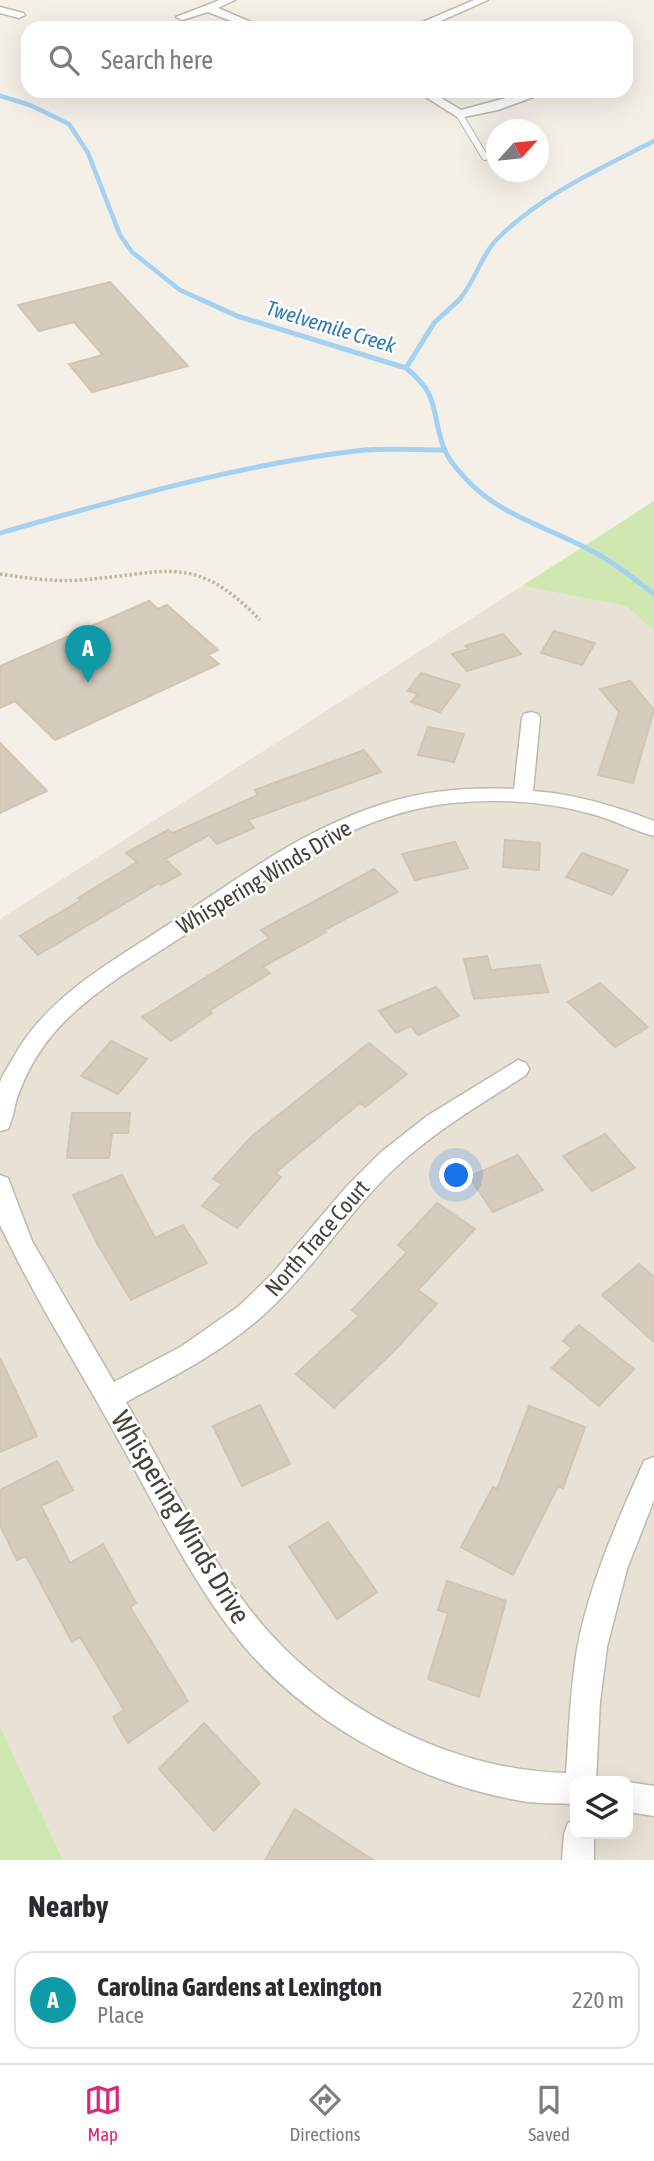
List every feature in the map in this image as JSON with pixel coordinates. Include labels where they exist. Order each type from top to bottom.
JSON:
[{"type":"street","points":[[181,17],[230,0]]},
{"type":"street","points":[[432,21],[483,0]]},
{"type":"street","points":[[208,8],[241,21]]},
{"type":"street","points":[[0,10],[19,15]]},
{"type":"street","points":[[433,98],[458,114],[522,98]]},
{"type":"street","points":[[523,797],[531,718]]},
{"type":"street","name":"Whispering Winds Drive","points":[[0,1122],[17,1069],[46,1027],[66,1007],[120,967],[326,833],[375,813],[427,800],[480,795],[523,797],[589,807],[654,829]]},
{"type":"street","name":"North Trace Court","points":[[109,1398],[189,1354],[238,1321],[286,1275],[366,1180],[389,1159],[412,1140],[518,1069]]},
{"type":"street","name":"Whispering Winds Drive","points":[[0,1185],[11,1223],[23,1248],[221,1593],[272,1656],[334,1708],[407,1750],[508,1783],[570,1789]]},
{"type":"street","points":[[581,1776],[588,1675],[595,1635],[614,1563],[654,1470]]},
{"type":"street","points":[[633,1798],[654,1801]]},
{"type":"street","points":[[578,1860],[579,1839]]},
{"type":"lane","points":[[458,114],[485,157]]},
{"type":"path","points":[[0,574],[51,581],[173,569],[195,573],[240,597],[260,620]]},
{"type":"shaded area","points":[[522,586],[626,606],[654,631],[654,1860],[63,1860],[0,1726],[0,919]]},
{"type":"green space","points":[[654,501],[654,631],[626,606],[522,586]]},
{"type":"green space","points":[[0,1726],[63,1860],[0,1860]]},
{"type":"building","points":[[110,282],[188,366],[92,392],[69,364],[103,355],[74,322],[39,331],[18,305]]},
{"type":"building","points":[[149,601],[158,609],[167,605],[218,650],[208,655],[219,664],[55,740],[15,701],[0,708],[0,666]]},
{"type":"building","points":[[554,631],[595,643],[582,665],[541,653]]},
{"type":"building","points":[[503,634],[521,654],[467,671],[452,654],[468,649],[465,646]]},
{"type":"building","points":[[421,673],[460,685],[440,712],[411,702],[418,694],[408,691]]},
{"type":"building","points":[[630,681],[654,710],[633,783],[598,775],[619,712],[600,689]]},
{"type":"building","points":[[428,727],[464,734],[454,762],[418,755]]},
{"type":"building","points":[[0,743],[47,791],[0,813]]},
{"type":"building","points":[[364,750],[381,772],[248,820],[254,828],[217,844],[209,835],[165,859],[181,874],[161,885],[159,883],[38,955],[20,936],[81,900],[78,898],[137,862],[126,853],[168,830],[173,833],[258,795],[255,790]]},
{"type":"building","points":[[505,840],[540,843],[539,870],[503,867]]},
{"type":"building","points":[[455,842],[468,868],[415,880],[402,854]]},
{"type":"building","points":[[582,853],[628,870],[612,895],[566,877]]},
{"type":"building","points":[[374,869],[398,892],[324,930],[326,932],[263,967],[270,973],[209,1011],[212,1013],[171,1041],[142,1017],[269,938],[261,930]]},
{"type":"building","points":[[487,956],[491,970],[540,965],[548,992],[474,999],[464,959]]},
{"type":"building","points":[[600,983],[648,1027],[615,1047],[568,1002]]},
{"type":"building","points":[[436,987],[459,1016],[418,1035],[411,1026],[396,1033],[379,1011]]},
{"type":"building","points":[[111,1041],[147,1059],[118,1094],[81,1076]]},
{"type":"building","points":[[369,1043],[407,1074],[365,1107],[360,1103],[275,1173],[281,1177],[237,1228],[202,1206],[222,1184],[213,1179],[252,1136]]},
{"type":"building","points":[[72,1113],[130,1113],[128,1133],[112,1133],[109,1158],[67,1158]]},
{"type":"building","points":[[605,1134],[635,1168],[592,1191],[563,1156]]},
{"type":"building","points":[[518,1155],[543,1190],[493,1212],[469,1177]]},
{"type":"building","points":[[122,1175],[155,1238],[183,1225],[207,1263],[131,1300],[97,1243],[73,1195]]},
{"type":"building","points":[[437,1203],[475,1229],[418,1290],[437,1304],[393,1352],[334,1408],[296,1374],[359,1316],[352,1310],[407,1252],[398,1245]]},
{"type":"building","points":[[639,1264],[654,1277],[654,1342],[602,1295]]},
{"type":"building","points":[[579,1325],[634,1369],[599,1406],[552,1368],[572,1348],[563,1341]]},
{"type":"building","points":[[0,1358],[37,1436],[0,1452]]},
{"type":"building","points":[[260,1405],[290,1464],[242,1486],[213,1426]]},
{"type":"building","points":[[529,1406],[585,1427],[563,1488],[558,1486],[513,1575],[461,1547],[493,1487],[497,1489]]},
{"type":"building","points":[[57,1461],[73,1490],[41,1506],[70,1563],[103,1544],[136,1603],[130,1607],[188,1701],[128,1743],[113,1717],[124,1710],[80,1637],[72,1642],[26,1556],[17,1560],[0,1525],[0,1490]]},
{"type":"building","points":[[328,1522],[377,1592],[337,1619],[289,1547]]},
{"type":"building","points":[[447,1581],[506,1601],[479,1697],[428,1679],[448,1613],[438,1610]]},
{"type":"building","points":[[204,1723],[260,1783],[214,1831],[159,1769]]},
{"type":"building","points":[[295,1809],[373,1860],[265,1860]]},
{"type":"waterway","name":"Twelvemile Creek","points":[[0,96],[30,105],[69,124],[88,153],[120,235],[132,252],[180,290],[204,301]]},
{"type":"waterway","points":[[458,301],[492,245],[515,222],[572,183],[654,141]]},
{"type":"waterway","name":"Twelvemile Creek","points":[[200,299],[237,316],[406,368]]},
{"type":"waterway","points":[[406,368],[434,323],[458,301]]},
{"type":"waterway","name":"Twelvemile Creek","points":[[406,368],[425,388],[433,405],[446,452],[470,483],[512,513],[600,555],[654,594]]},
{"type":"waterway","points":[[0,533],[180,484],[272,464],[364,450],[444,450]]},
{"type":"place","name":"Carolina Gardens at Lexington","points":[[88,683]]}]
